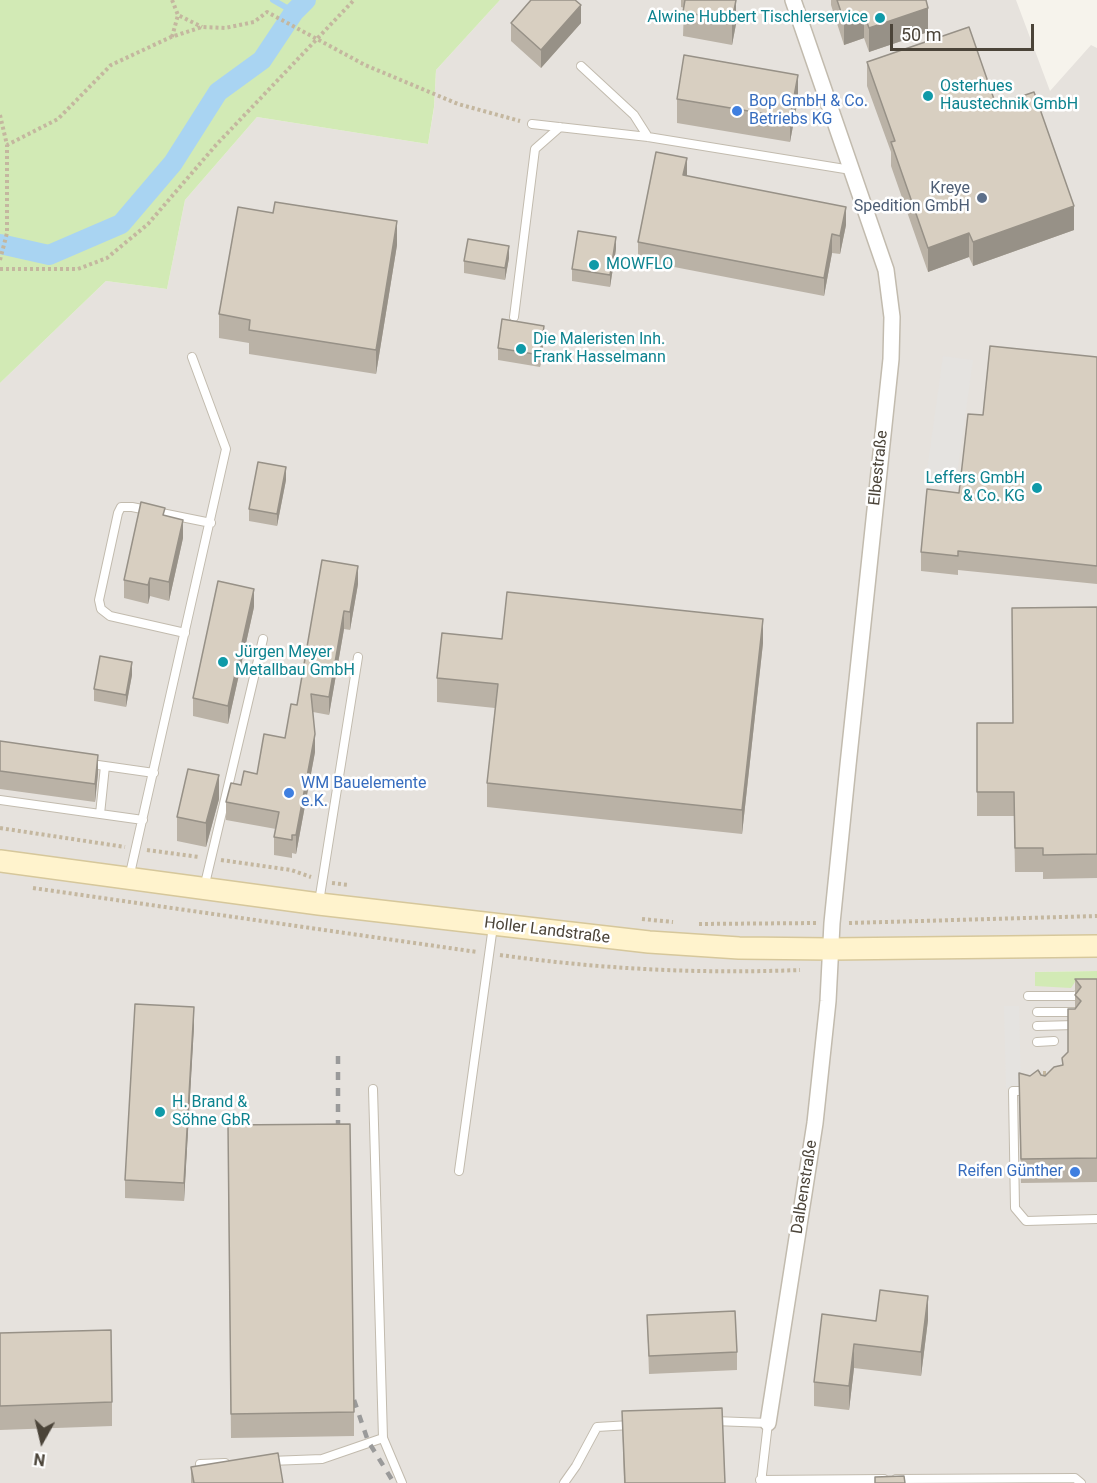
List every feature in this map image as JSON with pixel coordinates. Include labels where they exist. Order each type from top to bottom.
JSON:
[{"type":"main road","name":"Holler Landstraße","points":[[0,861],[493,926],[649,942],[739,948],[831,949],[1097,946]]},
{"type":"street","name":"Elbestraße","points":[[794,0],[886,270],[892,317],[891,359],[831,949]]},
{"type":"street","name":"Dalbenstraße","points":[[768,1423],[815,1123],[831,949]]},
{"type":"lane","points":[[580,66],[634,115],[648,138]]},
{"type":"lane","points":[[532,124],[648,138],[851,170]]},
{"type":"lane","points":[[514,317],[535,148],[560,128]]},
{"type":"lane","points":[[129,879],[226,449],[192,357]]},
{"type":"lane","points":[[185,633],[110,616],[101,609],[99,600],[118,513],[121,507],[132,507],[211,523]]},
{"type":"lane","points":[[204,889],[263,639]]},
{"type":"lane","points":[[319,904],[358,657]]},
{"type":"lane","points":[[82,762],[154,773]]},
{"type":"lane","points":[[100,814],[105,766]]},
{"type":"lane","points":[[0,800],[143,820]]},
{"type":"lane","points":[[459,1171],[493,926]]},
{"type":"lane","points":[[1028,996],[1075,996],[1083,992],[1097,992]]},
{"type":"lane","points":[[1036,1012],[1075,1012]]},
{"type":"lane","points":[[1037,1026],[1075,1025]]},
{"type":"lane","points":[[1037,1042],[1054,1041]]},
{"type":"lane","points":[[1029,1094],[1037,1073]]},
{"type":"lane","points":[[1030,1082],[1022,1091],[1013,1091],[1015,1208],[1026,1221],[1097,1220]]},
{"type":"lane","points":[[373,1089],[383,1438],[402,1483]]},
{"type":"lane","points":[[701,1422],[768,1423],[760,1482],[1075,1478],[1081,1483]]},
{"type":"lane","points":[[564,1483],[576,1466],[597,1426],[643,1425]]},
{"type":"lane","points":[[255,1462],[322,1459],[383,1438]]},
{"type":"lane","points":[[200,1464],[233,1462]]},
{"type":"path","points":[[171,37],[178,15],[172,0]]},
{"type":"path","points":[[0,269],[78,269],[107,258],[148,224],[216,145],[314,39],[354,0]]},
{"type":"path","points":[[7,145],[58,119],[111,65],[171,37],[202,27],[225,28],[254,22],[267,12],[365,65],[458,104],[532,124]]},
{"type":"path","points":[[178,15],[202,27]]},
{"type":"path","points":[[0,115],[7,145],[7,233],[0,260]]},
{"type":"path","points":[[0,828],[291,870],[323,881],[358,887]]},
{"type":"path","points":[[687,923],[832,923],[1097,916]]},
{"type":"path","points":[[639,919],[675,922]]},
{"type":"path","points":[[1037,1073],[1060,1073]]},
{"type":"shaded area","points":[[500,0],[1016,0],[1050,91],[1091,45],[1097,48],[1097,971],[1035,972],[1075,982],[1097,982],[1097,1483],[0,1483],[0,383],[106,281],[167,289],[185,200],[257,117],[428,144],[434,108],[436,70]]},
{"type":"shaded area","points":[[943,356],[973,360],[955,489],[925,485]]},
{"type":"shaded area","points":[[1004,1006],[1019,1006],[1021,1088],[1006,1088]]},
{"type":"green space","points":[[0,0],[500,0],[436,70],[434,107],[428,144],[257,117],[185,200],[167,289],[106,281],[0,383]]},
{"type":"green space","points":[[1097,971],[1097,982],[1075,982],[1071,988],[1035,986],[1035,972]]},
{"type":"building","points":[[531,0],[575,0],[581,5],[541,50],[511,23]]},
{"type":"building","points":[[685,0],[736,0],[732,21],[683,12]]},
{"type":"building","points":[[837,0],[926,0],[928,8],[869,28],[864,14],[844,21]]},
{"type":"building","points":[[969,27],[996,105],[1034,92],[1074,206],[973,242],[969,233],[928,248],[891,142],[895,141],[867,62]]},
{"type":"building","points":[[684,55],[798,75],[790,118],[677,99]]},
{"type":"building","points":[[656,152],[687,158],[683,175],[846,207],[840,236],[832,234],[824,278],[638,242]]},
{"type":"building","points":[[275,202],[397,221],[376,350],[249,330],[250,320],[219,314],[238,207],[273,213]]},
{"type":"building","name":"MOWFLO","points":[[578,231],[616,237],[610,275],[572,269]]},
{"type":"building","points":[[468,239],[509,246],[505,268],[464,261]]},
{"type":"building","points":[[502,319],[544,326],[540,355],[498,348]]},
{"type":"building","name":"Leffers GmbH & Co. KG","points":[[990,346],[1097,357],[1097,566],[958,551],[958,556],[921,552],[927,489],[959,493],[968,414],[983,415]]},
{"type":"building","points":[[258,462],[286,467],[277,514],[249,509]]},
{"type":"building","points":[[141,502],[165,508],[163,515],[183,520],[169,582],[150,578],[148,585],[124,580]]},
{"type":"building","points":[[322,560],[358,566],[350,612],[344,611],[329,697],[311,694],[315,734],[296,835],[292,835],[292,840],[274,837],[279,812],[226,802],[231,783],[241,785],[244,771],[257,774],[264,734],[285,738],[291,704],[297,705]]},
{"type":"building","name":"Jürgen Meyer Metallbau GmbH","points":[[218,581],[254,589],[228,706],[193,698]]},
{"type":"building","points":[[507,592],[763,619],[742,810],[487,783],[498,684],[437,678],[442,633],[502,639]]},
{"type":"building","points":[[1097,607],[1097,854],[1043,855],[1043,848],[1015,848],[1014,792],[977,792],[977,723],[1013,723],[1012,608]]},
{"type":"building","points":[[100,656],[132,662],[126,695],[94,689]]},
{"type":"building","points":[[0,741],[98,755],[95,784],[0,771]]},
{"type":"building","points":[[188,769],[219,775],[206,823],[177,817]]},
{"type":"building","points":[[1075,979],[1097,979],[1097,1158],[1021,1159],[1019,1073],[1030,1076],[1038,1070],[1041,1075],[1045,1076],[1054,1067],[1063,1065],[1062,1058],[1068,1052],[1068,1009],[1075,1009],[1081,1001],[1075,995],[1081,987]]},
{"type":"building","name":"H. Brand & Söhne GbR","points":[[135,1004],[194,1007],[184,1183],[125,1180]]},
{"type":"building","points":[[350,1124],[354,1412],[231,1414],[228,1125]]},
{"type":"building","points":[[880,1290],[928,1296],[921,1352],[854,1344],[849,1386],[814,1382],[822,1314],[876,1321]]},
{"type":"building","points":[[735,1311],[737,1352],[649,1356],[647,1315]]},
{"type":"building","points":[[111,1330],[112,1402],[0,1406],[0,1333]]},
{"type":"building","points":[[722,1408],[725,1483],[625,1483],[622,1411]]},
{"type":"building","points":[[278,1453],[283,1483],[194,1483],[191,1467]]},
{"type":"building","points":[[904,1476],[905,1483],[875,1483],[875,1477]]},
{"type":"waterway","points":[[273,0],[294,12]]},
{"type":"waterway","points":[[0,244],[49,255],[121,224],[173,163],[218,92],[262,60],[294,12],[306,0]]},
{"type":"railway","points":[[338,1056],[338,1140]]},
{"type":"railway","points":[[354,1400],[368,1441],[394,1483]]},
{"type":"place","name":"Alwine Hubbert Tischlerservice","points":[[880,18]]},
{"type":"place","name":"Osterhues Haustechnik GmbH","points":[[928,96]]},
{"type":"place","name":"Bop GmbH & Co. Betriebs KG","points":[[737,111]]},
{"type":"place","name":"Kreye Spedition GmbH","points":[[982,198]]},
{"type":"place","name":"MOWFLO","points":[[594,265]]},
{"type":"place","name":"Die Maleristen Inh. Frank Hasselmann","points":[[521,349]]},
{"type":"place","name":"Leffers GmbH & Co. KG","points":[[1037,488]]},
{"type":"place","name":"Jürgen Meyer Metallbau GmbH","points":[[223,662]]},
{"type":"place","name":"WM Bauelemente e.K.","points":[[289,793]]},
{"type":"place","name":"H. Brand & Söhne GbR","points":[[160,1112]]},
{"type":"place","name":"Reifen Günther","points":[[1075,1172]]}]
